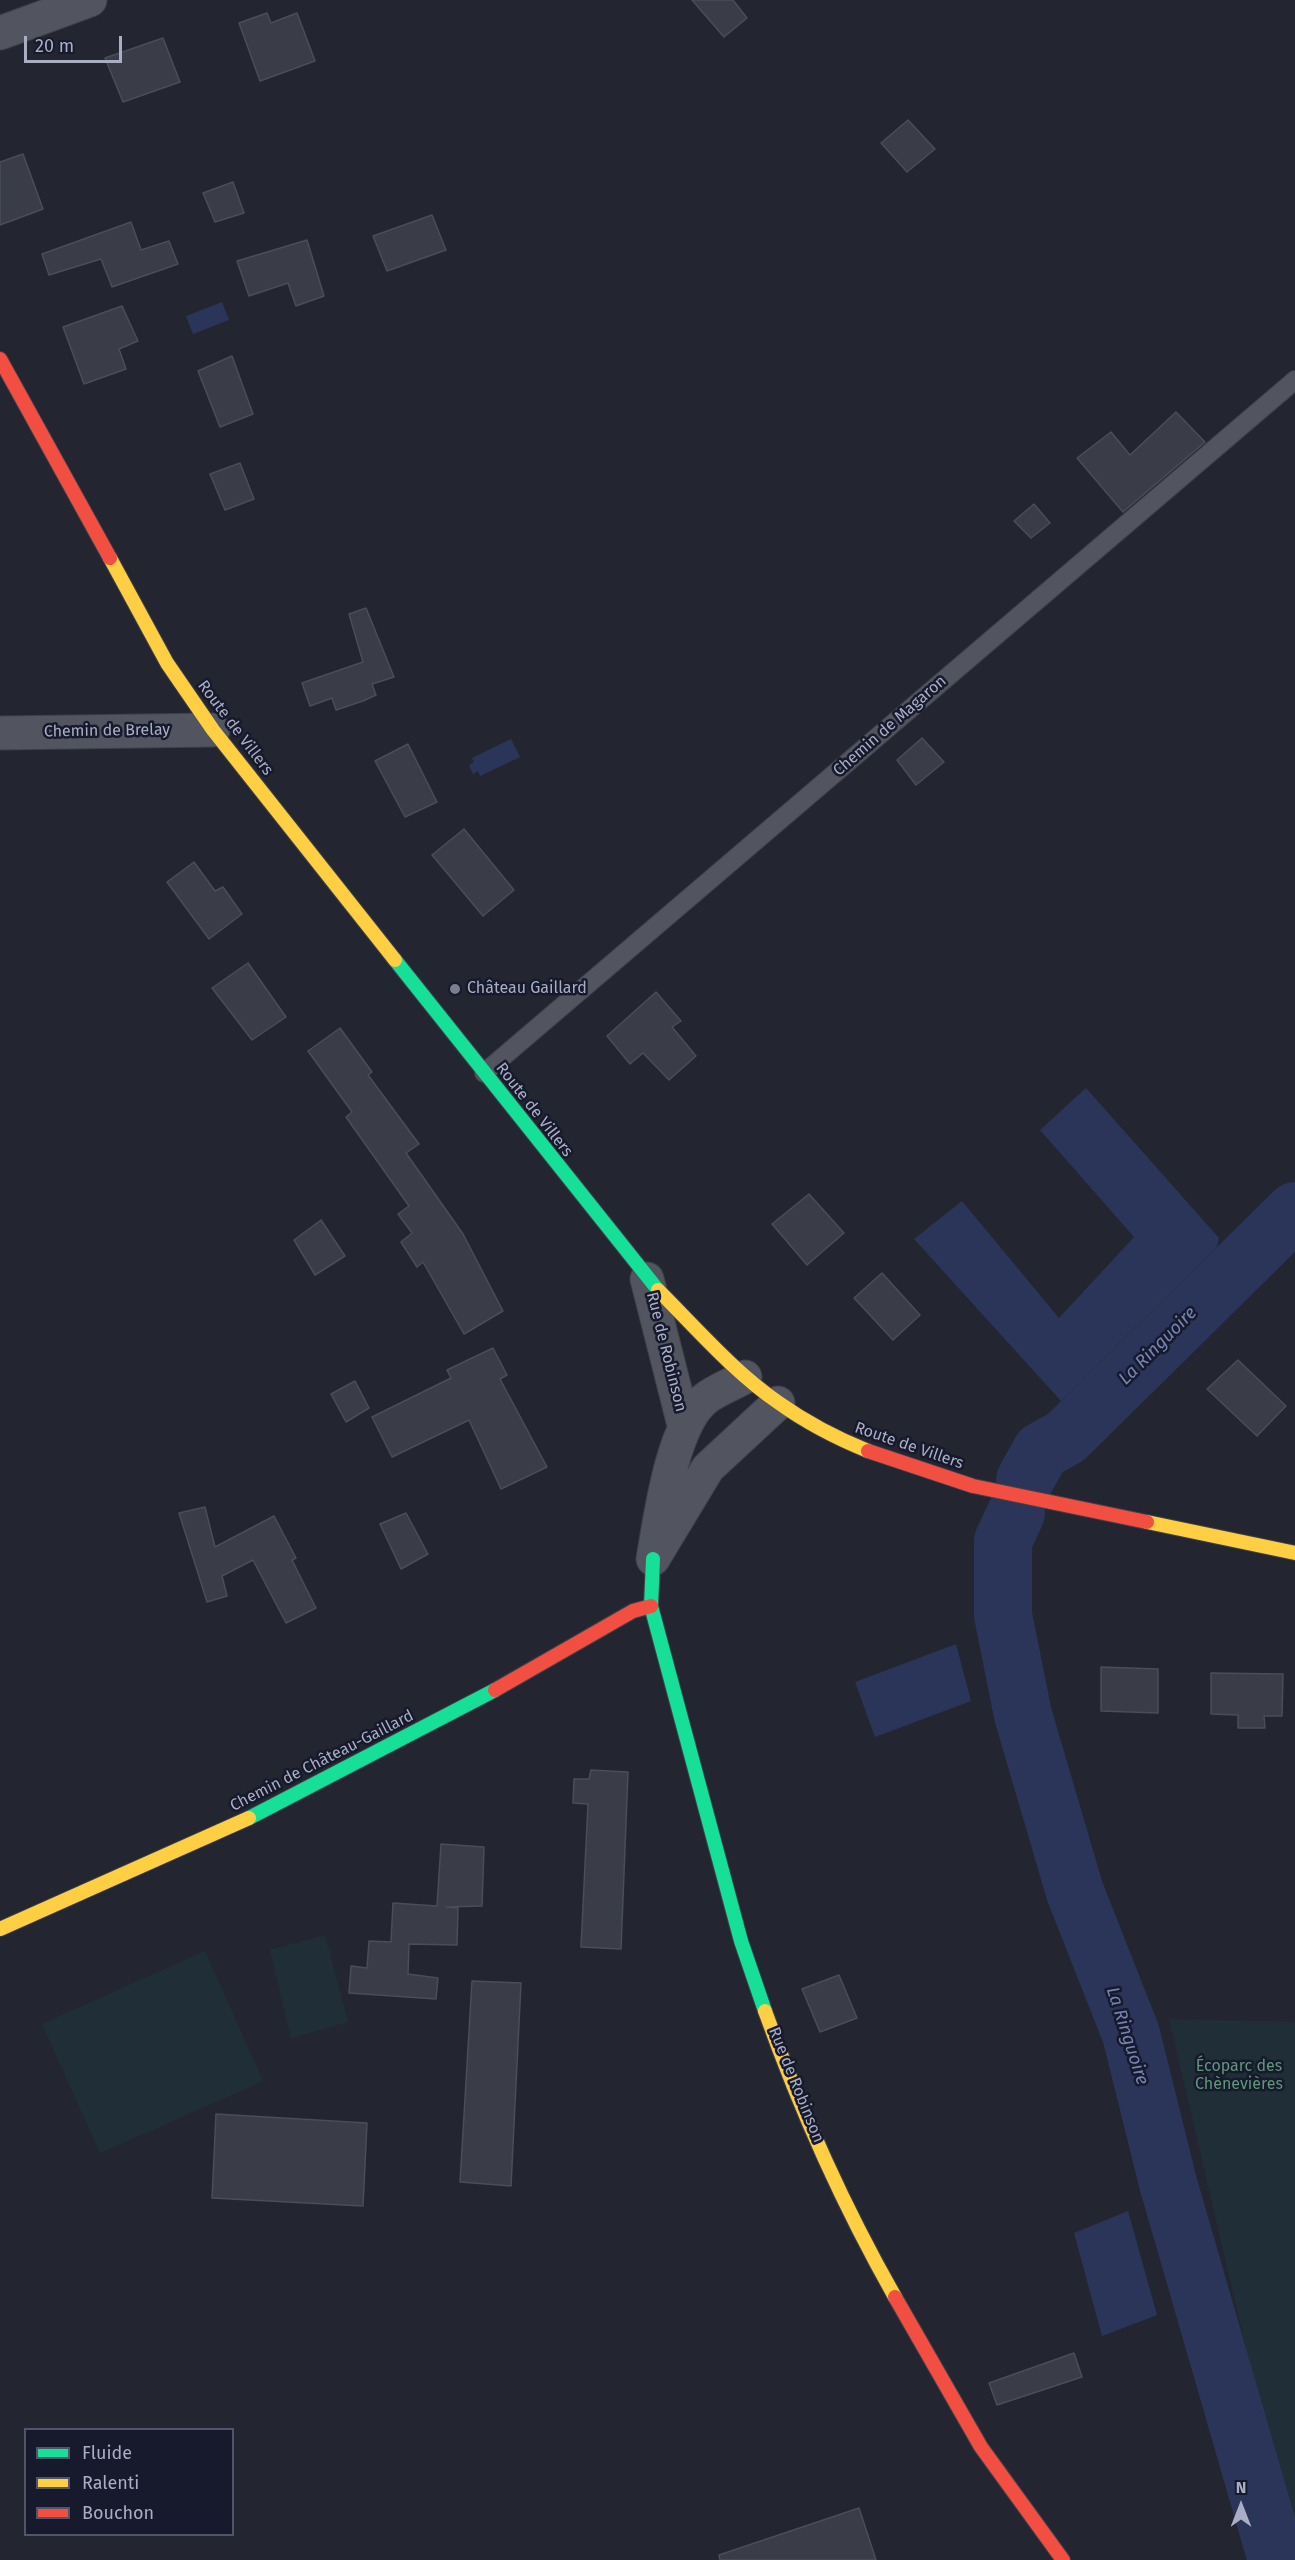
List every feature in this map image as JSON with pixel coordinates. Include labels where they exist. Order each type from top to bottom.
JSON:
[{"type":"main road","name":"Route de Villers","points":[[0,359],[167,663],[213,730],[647,1279],[746,1377],[778,1403],[824,1432],[878,1456],[973,1485],[1295,1553]]},
{"type":"main road","name":"Rue de Robinson","points":[[654,1559],[651,1606],[741,1941],[772,2030],[854,2221],[891,2290],[981,2447],[1063,2560]]},
{"type":"main road","name":"Chemin de Château-Gaillard","points":[[0,1929],[260,1813],[493,1691],[633,1611],[651,1606]]},
{"type":"street","points":[[0,33],[90,0]]},
{"type":"street","name":"Chemin de Brelay","points":[[0,733],[213,730]]},
{"type":"street","name":"Rue de Robinson","points":[[647,1279],[684,1425]]},
{"type":"street","name":"Rue de Robinson","points":[[654,1559],[663,1504],[684,1425],[704,1399],[746,1377]]},
{"type":"street","name":"Rue de Robinson","points":[[654,1559],[708,1468],[778,1403]]},
{"type":"lane","name":"Chemin de Magaron","points":[[484,1073],[1295,380]]},
{"type":"green space","points":[[325,1935],[348,2022],[291,2038],[270,1950]]},
{"type":"green space","points":[[205,1951],[263,2081],[100,2153],[42,2024]]},
{"type":"green space","name":"Écoparc des Chènevières","points":[[1169,2019],[1295,2022],[1295,2533],[1286,2519]]},
{"type":"water","points":[[222,302],[229,320],[193,334],[186,316]]},
{"type":"water","points":[[511,739],[520,757],[480,776],[478,771],[473,774],[469,765],[474,762],[472,758]]},
{"type":"water","points":[[1086,1088],[1219,1238],[1217,1247],[1061,1401],[914,1239],[962,1201],[1059,1318],[1134,1237],[1040,1130]]},
{"type":"water","points":[[956,1644],[971,1701],[875,1737],[855,1682]]},
{"type":"water","points":[[1128,2211],[1157,2315],[1102,2336],[1074,2233]]},
{"type":"building","points":[[692,0],[733,0],[747,18],[724,37]]},
{"type":"building","points":[[267,13],[271,23],[297,13],[315,61],[260,81],[239,23]]},
{"type":"building","points":[[163,38],[180,82],[123,102],[105,58]]},
{"type":"building","points":[[908,120],[935,149],[907,172],[881,143]]},
{"type":"building","points":[[23,154],[43,209],[0,225],[0,162]]},
{"type":"building","points":[[233,182],[244,213],[215,222],[203,193]]},
{"type":"building","points":[[432,215],[446,250],[387,271],[373,236]]},
{"type":"building","points":[[131,222],[141,250],[169,241],[178,264],[112,287],[101,259],[49,275],[42,254]]},
{"type":"building","points":[[307,240],[324,296],[296,306],[288,283],[249,296],[237,261]]},
{"type":"building","points":[[122,306],[138,341],[119,349],[126,369],[84,384],[63,327]]},
{"type":"building","points":[[232,356],[253,414],[220,427],[198,371]]},
{"type":"building","points":[[1176,412],[1205,442],[1123,512],[1077,458],[1111,432],[1130,455]]},
{"type":"building","points":[[240,463],[254,499],[225,510],[210,474]]},
{"type":"building","points":[[1034,504],[1050,523],[1031,538],[1014,521]]},
{"type":"building","points":[[366,608],[394,677],[372,684],[376,695],[363,701],[336,710],[332,698],[310,706],[302,683],[363,662],[349,614]]},
{"type":"building","points":[[922,738],[944,762],[916,785],[897,760]]},
{"type":"building","points":[[408,744],[437,802],[405,817],[375,761]]},
{"type":"building","points":[[464,829],[514,890],[483,916],[432,855]]},
{"type":"building","points":[[194,862],[215,891],[223,887],[242,914],[209,939],[167,882]]},
{"type":"building","points":[[248,963],[286,1017],[252,1040],[212,988]]},
{"type":"building","points":[[656,992],[681,1021],[672,1027],[696,1056],[669,1080],[643,1053],[630,1064],[607,1036]]},
{"type":"building","points":[[340,1028],[372,1072],[368,1075],[419,1144],[406,1153],[463,1234],[503,1311],[464,1334],[423,1262],[417,1267],[401,1242],[412,1233],[398,1214],[409,1206],[346,1117],[352,1112],[308,1051]]},
{"type":"building","points":[[809,1194],[844,1233],[807,1265],[772,1224]]},
{"type":"building","points":[[321,1220],[345,1256],[315,1275],[294,1240]]},
{"type":"building","points":[[882,1273],[920,1315],[893,1340],[854,1298]]},
{"type":"building","points":[[493,1348],[507,1375],[500,1379],[547,1467],[501,1489],[469,1420],[392,1457],[372,1417],[451,1378],[447,1370]]},
{"type":"building","points":[[1238,1360],[1286,1406],[1257,1436],[1207,1389]]},
{"type":"building","points":[[355,1381],[369,1408],[346,1422],[331,1394]]},
{"type":"building","points":[[205,1507],[215,1547],[274,1516],[296,1558],[292,1560],[316,1608],[286,1623],[253,1560],[222,1576],[227,1596],[207,1602],[179,1513]]},
{"type":"building","points":[[406,1513],[428,1554],[401,1569],[380,1524]]},
{"type":"building","points":[[1101,1667],[1158,1669],[1158,1713],[1101,1711]]},
{"type":"building","points":[[1211,1673],[1283,1674],[1282,1716],[1264,1716],[1265,1728],[1238,1728],[1238,1715],[1211,1714]]},
{"type":"building","points":[[591,1770],[628,1772],[621,1949],[581,1947],[588,1804],[573,1803],[574,1779],[589,1779]]},
{"type":"building","points":[[441,1844],[484,1847],[482,1906],[446,1907],[458,1908],[457,1945],[409,1944],[408,1974],[438,1978],[436,1999],[349,1993],[351,1966],[367,1968],[369,1941],[391,1942],[393,1903],[437,1906]]},
{"type":"building","points":[[839,1975],[857,2018],[820,2032],[802,1989]]},
{"type":"building","points":[[472,1981],[521,1983],[511,2186],[460,2182]]},
{"type":"building","points":[[216,2114],[367,2123],[363,2206],[212,2198]]},
{"type":"building","points":[[1074,2353],[1082,2377],[997,2405],[989,2383]]},
{"type":"building","points":[[859,2508],[876,2560],[720,2560],[719,2555]]},
{"type":"waterway","name":"La Ringuoire","points":[[1025,1480],[1041,1451],[1066,1437],[1295,1211]]},
{"type":"waterway","name":"La Ringuoire","points":[[1016,1513],[1003,1541],[1003,1615],[1023,1715],[1075,1892],[1131,2034],[1168,2183],[1277,2560]]},
{"type":"traffic: fast","points":[[395,960],[658,1290]]},
{"type":"traffic: fast","points":[[653,1559],[651,1606],[741,1941],[765,2011]]},
{"type":"traffic: fast","points":[[249,1818],[495,1690]]},
{"type":"traffic: slow","points":[[110,558],[167,663],[213,730],[395,960]]},
{"type":"traffic: slow","points":[[658,1290],[716,1350],[762,1391],[811,1424],[868,1451]]},
{"type":"traffic: slow","points":[[1147,1522],[1295,1553]]},
{"type":"traffic: slow","points":[[0,1929],[249,1818]]},
{"type":"traffic: slow","points":[[765,2011],[824,2157],[895,2297]]},
{"type":"traffic: jam","points":[[0,359],[110,558]]},
{"type":"traffic: jam","points":[[868,1451],[973,1486],[1147,1522]]},
{"type":"traffic: jam","points":[[495,1690],[633,1611],[651,1606]]},
{"type":"traffic: jam","points":[[895,2297],[981,2447],[1063,2560]]},
{"type":"place","name":"Château Gaillard","points":[[455,989]]}]
